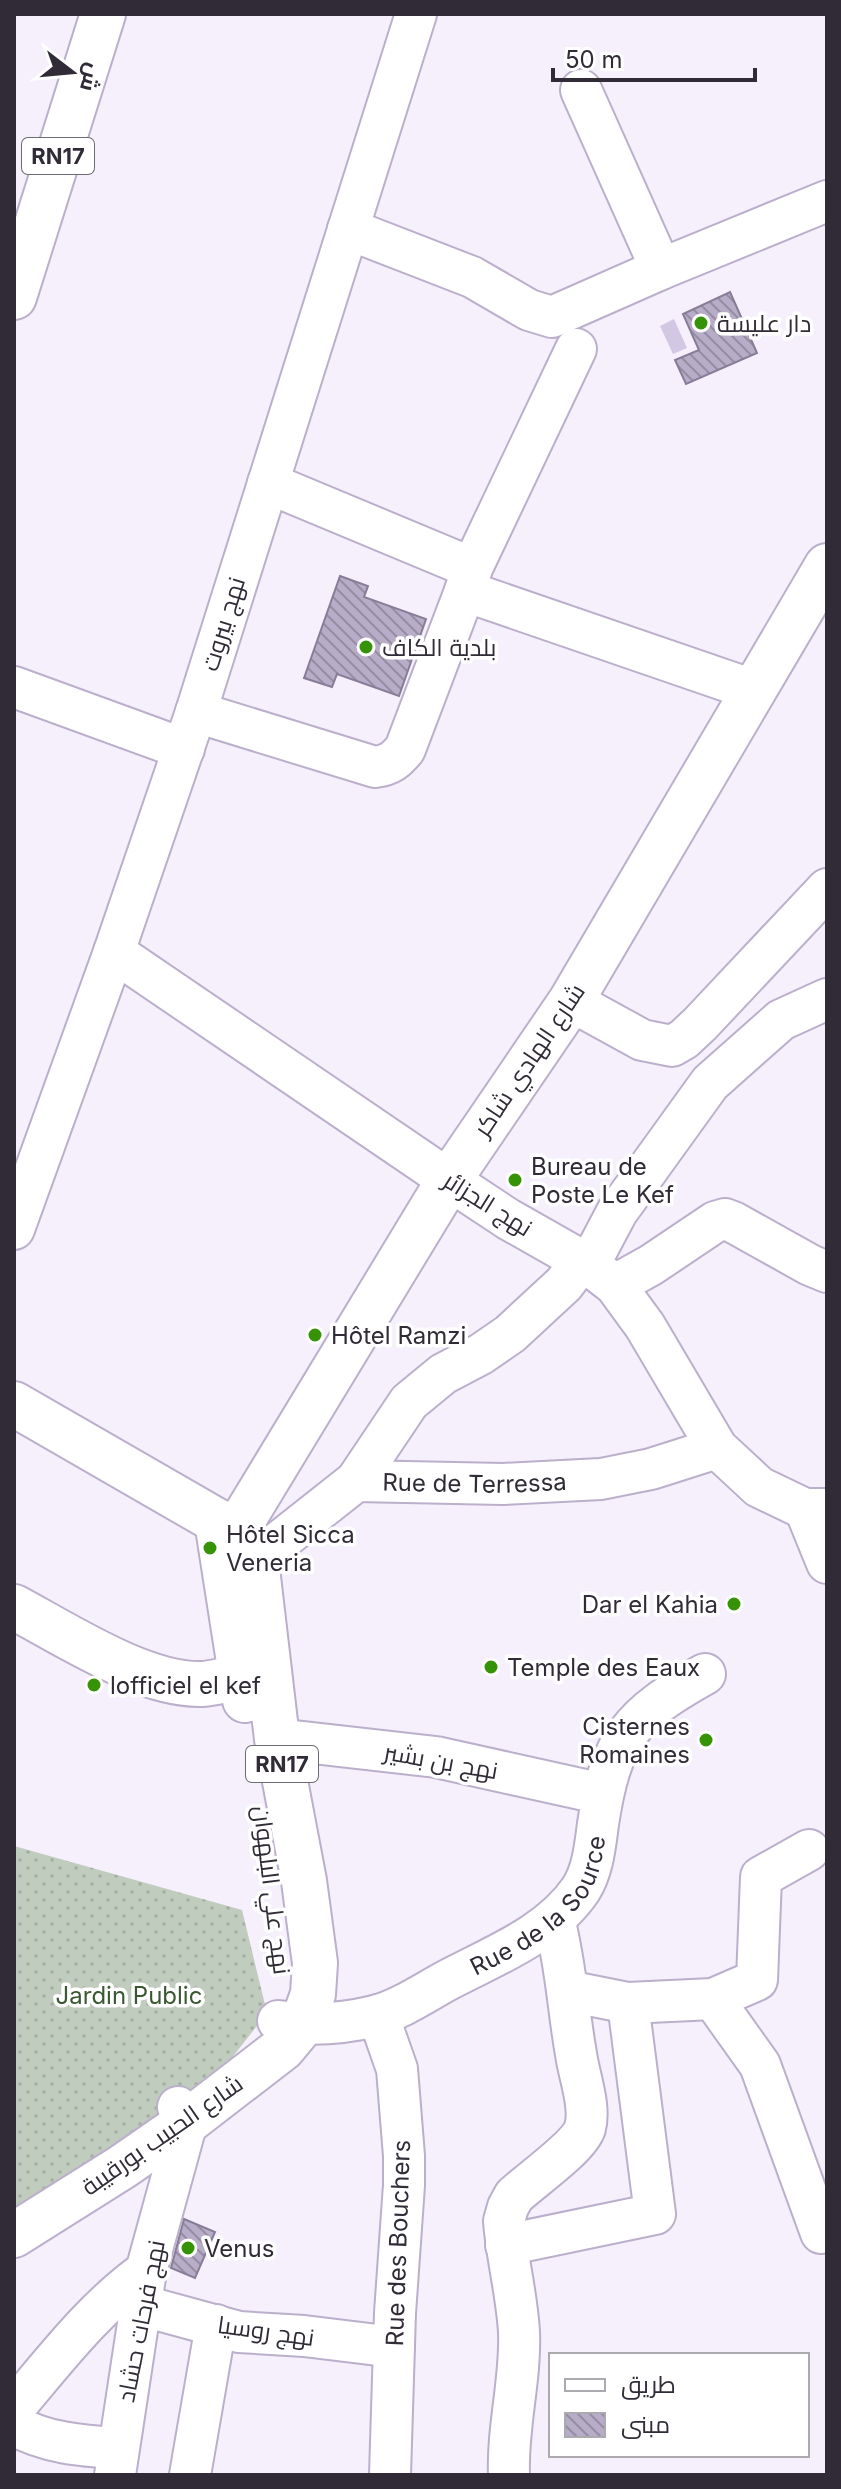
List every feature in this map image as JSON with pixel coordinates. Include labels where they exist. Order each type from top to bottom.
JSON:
[{"type":"main road","name":"RN17","points":[[14,297],[103,14]]},
{"type":"main road","name":"شارع الهادي شاكر","points":[[233,1539],[449,1180],[571,1001],[827,566]]},
{"type":"main road","points":[[14,1404],[233,1539]]},
{"type":"main road","name":"نهج علي البلهوان","points":[[233,1539],[255,1672],[285,1949],[284,1996],[290,2023]]},
{"type":"main road","points":[[14,1607],[143,1673],[184,1684],[206,1684],[255,1672]]},
{"type":"main road","name":"نهج علي البلهوان","points":[[255,1672],[277,1739],[304,1881],[315,1963],[313,1994],[290,2023]]},
{"type":"main road","name":"شارع الحبيب بورقيبة","points":[[14,2235],[122,2167],[290,2023]]},
{"type":"main road","name":"شارع الحبيب بورقيبة","points":[[14,2220],[183,2114]]},
{"type":"street","name":"نهج بيروت","points":[[14,1229],[190,731],[416,14]]},
{"type":"street","points":[[581,90],[661,269]]},
{"type":"street","points":[[348,229],[472,277],[529,310],[552,317],[827,201]]},
{"type":"street","points":[[14,687],[190,731],[375,767],[397,760],[405,749],[468,580],[576,349]]},
{"type":"street","points":[[268,483],[468,580],[753,690]]},
{"type":"street","points":[[571,1001],[642,1040],[672,1046],[700,1024],[827,889]]},
{"type":"street","name":"نهج الجزائر","points":[[114,952],[449,1180],[595,1270],[645,1326],[717,1448],[759,1487],[816,1509]]},
{"type":"street","points":[[595,1270],[617,1212],[710,1083],[781,1020],[827,999]]},
{"type":"street","points":[[356,1481],[409,1402],[443,1374],[510,1334],[564,1284],[595,1270],[651,1265],[715,1222],[725,1219],[827,1272]]},
{"type":"street","name":"Rue de Terressa","points":[[233,1539],[356,1481],[503,1484],[601,1479],[651,1469],[717,1448]]},
{"type":"street","points":[[816,1509],[827,1563]]},
{"type":"street","name":"Rue de la Source","points":[[290,2023],[331,2024],[378,2015],[520,1943],[554,1919],[581,1888],[593,1860],[607,1777],[621,1742],[635,1722],[670,1693],[705,1674]]},
{"type":"street","name":"نهج بن بشير","points":[[277,1739],[436,1757],[603,1794]]},
{"type":"street","points":[[568,1991],[628,2003],[713,1999],[757,1980],[761,1877],[809,1850]]},
{"type":"street","points":[[509,2475],[508,2451],[519,2333],[504,2221],[514,2196],[577,2142],[585,2129],[585,2102],[575,2051],[565,1965],[554,1919]]},
{"type":"street","points":[[713,1999],[760,2065],[821,2233]]},
{"type":"street","points":[[506,2245],[655,2214],[628,2003]]},
{"type":"street","name":"Rue des Bouchers","points":[[378,2015],[397,2069],[403,2141],[403,2213],[390,2475]]},
{"type":"street","name":"نهج فرحات حشاد","points":[[116,2461],[143,2288],[183,2114]]},
{"type":"street","points":[[14,2408],[119,2290],[143,2288]]},
{"type":"street","name":"نهج روسيا","points":[[143,2288],[216,2325],[256,2334],[304,2336],[394,2347]]},
{"type":"street","points":[[190,2475],[216,2325]]},
{"type":"street","points":[[14,2425],[116,2461]]},
{"type":"green space","name":"Jardin Public","points":[[14,1846],[242,1910],[267,2013],[231,2059],[66,2183],[14,2214]]},
{"type":"shaded area","points":[[674,319],[687,348],[673,354],[660,326]]},
{"type":"building","points":[[730,292],[757,353],[686,384],[675,360],[699,350],[683,314]]},
{"type":"building","name":"بلدية الكاف","points":[[340,576],[368,586],[364,597],[426,619],[399,696],[337,674],[332,687],[304,678]]},
{"type":"building","name":"Venus","points":[[184,2219],[215,2232],[195,2278],[171,2268]]},
{"type":"place","name":"دار عليسة","points":[[701,323]]},
{"type":"place","name":"بلدية الكاف","points":[[366,647]]},
{"type":"place","name":"Bureau de Poste Le Kef","points":[[515,1180]]},
{"type":"place","name":"Hôtel Ramzi","points":[[315,1335]]},
{"type":"place","name":"Hôtel Sicca Veneria","points":[[210,1548]]},
{"type":"place","name":"Dar el Kahia","points":[[734,1604]]},
{"type":"place","name":"Temple des Eaux","points":[[491,1667]]},
{"type":"place","name":"lofficiel el kef","points":[[94,1685]]},
{"type":"place","name":"Cisternes Romaines","points":[[706,1740]]},
{"type":"place","name":"Venus","points":[[188,2248]]}]
